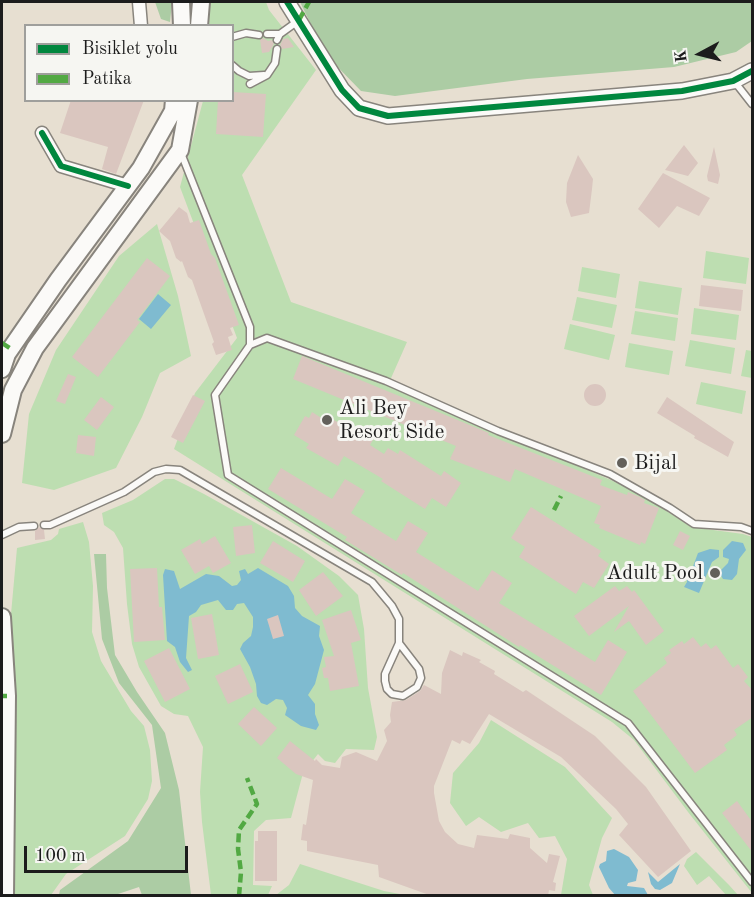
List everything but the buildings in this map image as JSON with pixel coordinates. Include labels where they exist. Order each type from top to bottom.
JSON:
[{"type":"main road","points":[[181,2],[182,24]]},
{"type":"main road","points":[[199,24],[201,2]]},
{"type":"main road","points":[[2,369],[7,354],[58,280],[141,168],[173,111],[174,102]]},
{"type":"main road","points":[[2,434],[13,390],[35,348],[180,150],[189,102]]},
{"type":"main road","points":[[2,617],[7,696],[5,896]]},
{"type":"street","points":[[139,2],[141,24]]},
{"type":"street","points":[[287,2],[342,90],[359,108],[388,116],[682,90],[733,81],[753,71]]},
{"type":"street","points":[[42,133],[61,166],[128,186]]},
{"type":"lane","points":[[267,34],[278,37],[299,20]]},
{"type":"lane","points":[[234,36],[246,33],[259,35]]},
{"type":"lane","points":[[250,84],[267,75],[275,63],[277,49]]},
{"type":"lane","points":[[234,67],[249,76],[267,75]]},
{"type":"lane","points":[[733,81],[753,104]]},
{"type":"lane","points":[[180,150],[250,327],[250,345]]},
{"type":"lane","points":[[753,531],[741,527],[694,524],[610,474],[498,431],[386,381],[267,338],[250,345],[214,395],[228,475],[628,723],[753,882]]},
{"type":"lane","points":[[44,525],[50,525],[124,492],[154,472],[166,469],[180,470],[372,582],[392,606],[399,619],[399,643],[385,674],[385,681],[387,689],[392,694],[404,696],[417,687],[421,678],[419,669],[399,643]]},
{"type":"lane","points":[[2,535],[19,528],[34,526]]},
{"type":"green space","points":[[155,2],[172,2],[170,22],[161,19]]},
{"type":"green space","name":"Ali Bey Resort Side","points":[[210,2],[266,2],[269,10],[316,70],[242,175],[291,302],[407,342],[388,385],[611,480],[648,499],[691,527],[752,537],[752,893],[634,740],[612,722],[174,449],[195,393],[237,338],[180,187],[203,102],[234,102],[234,24],[209,24]]},
{"type":"green space","points":[[300,2],[752,2],[752,41],[736,52],[674,67],[527,79],[395,96],[361,91],[326,55]]},
{"type":"green space","points":[[157,224],[178,296],[191,356],[160,373],[142,417],[116,468],[54,490],[22,483],[29,414],[56,350],[119,256]]},
{"type":"green space","points":[[706,251],[749,258],[746,284],[703,278]]},
{"type":"green space","points":[[582,267],[620,274],[616,298],[578,291]]},
{"type":"green space","points":[[639,281],[682,288],[678,315],[635,308]]},
{"type":"green space","points":[[577,297],[617,305],[612,328],[572,320]]},
{"type":"green space","points":[[694,308],[739,315],[736,340],[691,334]]},
{"type":"green space","points":[[635,311],[678,318],[675,341],[631,334]]},
{"type":"green space","points":[[570,324],[615,335],[609,360],[564,349]]},
{"type":"green space","points":[[690,340],[735,348],[731,374],[685,366]]},
{"type":"green space","points":[[629,343],[673,351],[669,375],[625,367]]},
{"type":"green space","points":[[746,350],[752,351],[752,378],[741,376]]},
{"type":"green space","points":[[701,382],[746,391],[742,414],[696,404]]},
{"type":"green space","points":[[165,479],[174,479],[204,494],[297,546],[339,576],[358,595],[364,629],[368,688],[377,737],[374,750],[346,749],[335,763],[325,761],[318,754],[303,773],[291,818],[266,820],[254,831],[253,885],[272,886],[268,895],[211,895],[200,792],[203,747],[188,716],[174,714],[161,706],[139,667],[132,644],[123,548],[114,532],[104,525],[102,513],[133,500]]},
{"type":"green space","points":[[83,522],[89,542],[93,586],[92,632],[101,661],[131,711],[144,726],[150,750],[152,781],[148,799],[125,836],[66,874],[51,895],[11,896],[14,745],[11,614],[17,548],[51,540],[58,534],[59,529]]},
{"type":"green space","points":[[94,554],[106,554],[107,588],[115,655],[165,733],[179,790],[191,895],[142,895],[139,887],[115,895],[59,895],[60,890],[128,841],[161,788],[152,725],[119,683],[102,639]]},
{"type":"green space","points":[[491,720],[565,767],[612,818],[602,838],[589,885],[593,895],[561,895],[567,859],[555,836],[539,838],[528,823],[501,832],[479,817],[466,826],[450,803],[453,773],[479,743]]},
{"type":"green space","points":[[696,852],[738,895],[726,895],[709,876],[697,885],[684,866],[687,859]]},
{"type":"green space","points":[[300,864],[384,891],[405,895],[276,895],[289,885]]},
{"type":"water","points":[[158,294],[171,305],[151,329],[139,319]]},
{"type":"water","points":[[732,541],[743,543],[746,550],[739,559],[737,574],[732,580],[723,579],[719,572],[729,559],[723,557],[723,550]]},
{"type":"water","points":[[710,549],[719,550],[719,557],[712,562],[699,593],[684,587],[687,582],[687,572],[692,569],[698,553]]},
{"type":"water","points":[[258,568],[288,586],[294,596],[295,608],[302,616],[320,626],[319,636],[324,650],[315,684],[308,695],[315,704],[315,714],[319,725],[316,730],[301,726],[285,715],[287,708],[283,700],[276,699],[267,705],[261,703],[257,696],[256,684],[250,667],[240,649],[251,636],[253,627],[253,617],[244,603],[237,604],[233,610],[226,610],[218,600],[201,605],[189,616],[186,658],[192,670],[188,672],[180,662],[175,647],[167,641],[163,575],[165,569],[174,571],[180,589],[206,574],[219,576],[232,586],[237,585],[241,580],[239,571],[245,569],[248,574]]},
{"type":"water","points":[[614,849],[629,857],[638,870],[636,881],[628,883],[627,886],[644,888],[648,895],[615,895],[609,888],[599,867],[606,861],[607,851]]},
{"type":"water","points":[[680,864],[672,883],[660,890],[655,889],[648,872],[658,882]]},
{"type":"marked path","points":[[299,20],[309,2]]},
{"type":"marked path","points":[[2,343],[11,349]]},
{"type":"marked path","points":[[554,510],[561,496]]},
{"type":"marked path","points":[[2,696],[7,696]]},
{"type":"marked path","points":[[239,896],[241,872],[238,849],[239,830],[257,804],[247,778]]},
{"type":"cycle path","points":[[287,2],[342,90],[359,108],[388,116],[682,91],[733,81],[752,71]]},
{"type":"cycle path","points":[[42,133],[61,166],[128,186]]},
{"type":"place","name":"Ali Bey Resort Side","points":[[327,420]]},
{"type":"place","name":"Bijal","points":[[622,463]]},
{"type":"place","name":"Adult Pool","points":[[715,573]]}]
